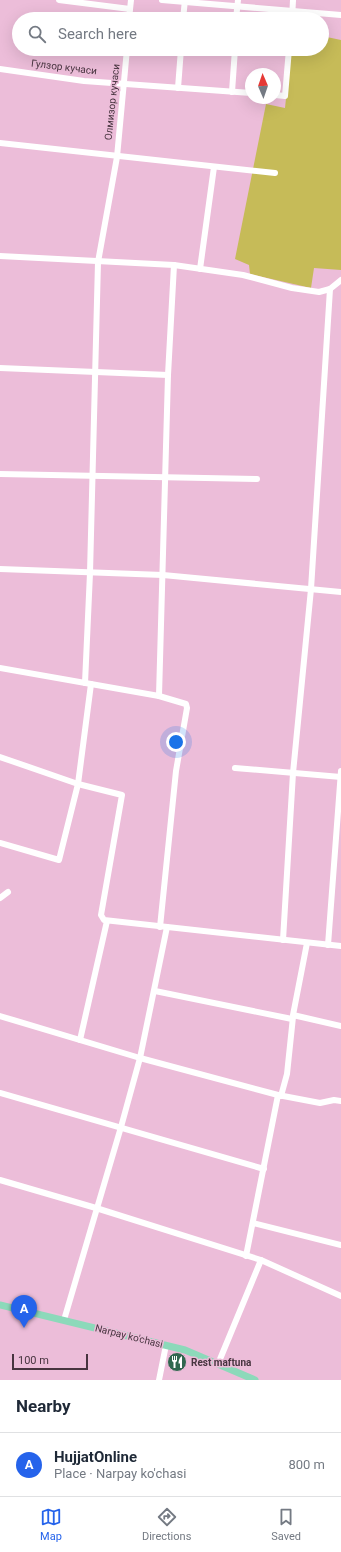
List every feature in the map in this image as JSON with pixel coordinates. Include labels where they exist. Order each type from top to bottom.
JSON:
[{"type":"main road","name":"Narpay ko'chasi","points":[[0,1305],[185,1350],[255,1380]]},
{"type":"street","points":[[58,0],[130,9]]},
{"type":"street","points":[[130,12],[131,0]]},
{"type":"street","points":[[162,0],[237,3],[304,12]]},
{"type":"street","points":[[292,11],[293,0]]},
{"type":"street","points":[[184,12],[185,1]]},
{"type":"street","points":[[329,14],[341,15]]},
{"type":"street","name":"Олмизор кучаси","points":[[0,843],[59,860],[78,784],[88,683],[98,262],[117,157],[127,56]]},
{"type":"street","points":[[178,88],[180,56]]},
{"type":"street","points":[[232,92],[235,56]]},
{"type":"street","points":[[281,96],[285,96],[288,56]]},
{"type":"street","name":"Гулзор кучаси","points":[[0,69],[84,81],[245,93]]},
{"type":"street","points":[[0,143],[117,157],[275,173]]},
{"type":"street","points":[[200,269],[214,167]]},
{"type":"street","points":[[0,256],[174,265],[243,275],[292,288],[319,292],[330,289],[341,280]]},
{"type":"street","points":[[160,696],[168,375],[174,265]]},
{"type":"street","points":[[283,940],[293,773],[311,589],[330,289]]},
{"type":"street","points":[[0,368],[168,375]]},
{"type":"street","points":[[0,474],[257,479]]},
{"type":"street","points":[[0,569],[163,575],[341,592]]},
{"type":"street","points":[[0,668],[160,696],[182,702],[186,704],[187,708],[176,771],[164,927],[155,991],[140,1058],[121,1127],[64,1320]]},
{"type":"street","points":[[0,757],[78,784],[122,795],[101,915],[104,920],[341,946]]},
{"type":"street","points":[[235,768],[341,775],[328,945]]},
{"type":"street","points":[[0,898],[8,892]]},
{"type":"street","points":[[80,1040],[107,921]]},
{"type":"street","points":[[246,1256],[279,1096],[287,1074],[293,1017],[307,943]]},
{"type":"street","points":[[155,991],[341,1026]]},
{"type":"street","points":[[0,1016],[140,1058],[279,1096],[320,1103],[334,1100],[341,1101]]},
{"type":"street","points":[[0,1093],[264,1169]]},
{"type":"street","points":[[0,1180],[96,1208],[261,1260],[341,1296]]},
{"type":"street","points":[[253,1223],[341,1245]]},
{"type":"street","points":[[218,1364],[261,1260]]},
{"type":"street","points":[[159,1380],[166,1345]]},
{"type":"shaded area","points":[[329,37],[341,40],[341,270],[314,268],[311,288],[250,274],[249,265],[235,259],[266,104],[285,108],[290,56],[329,56]]},
{"type":"place","name":"HujjatOnline","points":[[24,1328]]},
{"type":"place","name":"Rest maftuna","points":[[177,1362]]}]
